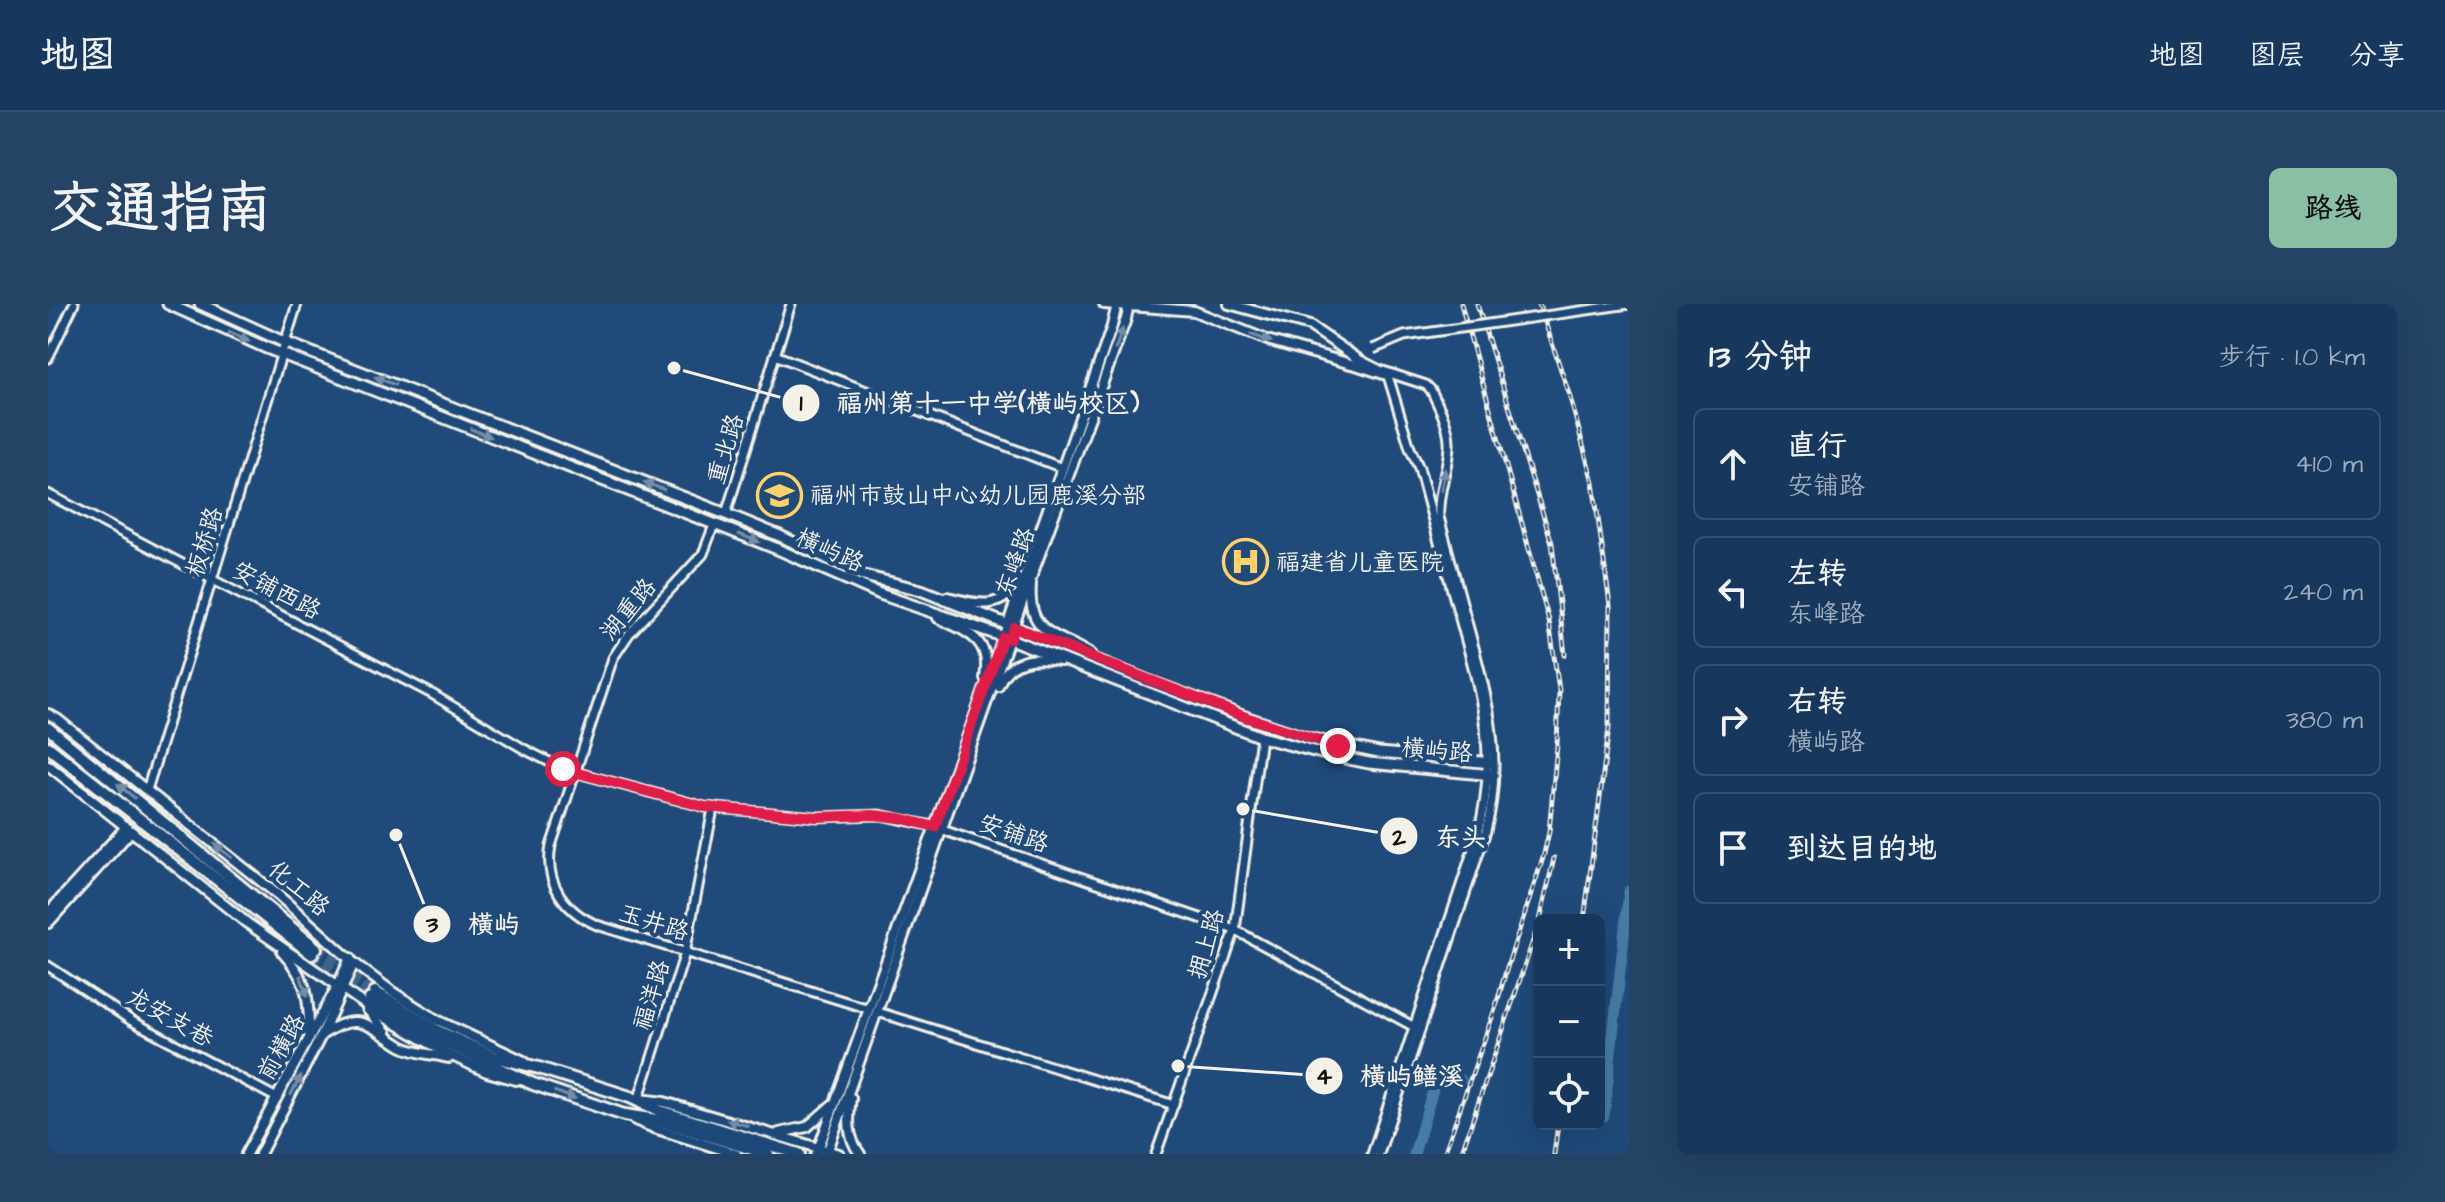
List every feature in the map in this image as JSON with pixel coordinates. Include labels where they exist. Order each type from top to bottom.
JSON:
[{"type":"highway","name":"化工路","points":[[48,728],[314,951],[48,747]]},
{"type":"highway","name":"化工路","points":[[369,997],[495,1057],[635,1098],[718,1138],[799,1154]]},
{"type":"highway","name":"化工路","points":[[369,997],[435,1038],[533,1084],[624,1115],[657,1120],[768,1154]]},
{"type":"main road","name":"横屿路","points":[[168,304],[280,354],[916,607],[1006,638],[1261,737],[1369,763],[1490,774]]},
{"type":"main road","name":"横屿路","points":[[200,304],[284,342],[780,536],[864,576],[921,590],[1248,718],[1318,741],[1379,753],[1491,762]]},
{"type":"main road","points":[[1104,304],[1194,311],[1267,340],[1354,362]]},
{"type":"main road","points":[[1229,304],[1310,326],[1354,362]]},
{"type":"main road","name":"东峰路","points":[[939,828],[979,726],[1041,527],[1117,305]]},
{"type":"main road","name":"东峰路","points":[[1010,625],[1032,575],[1128,306]]},
{"type":"main road","points":[[921,590],[975,604],[998,601],[1014,588],[1041,527]]},
{"type":"main road","points":[[1032,575],[1030,602],[1038,623],[1050,633],[1105,663]]},
{"type":"main road","points":[[916,607],[966,631],[979,642],[986,667],[980,703]]},
{"type":"main road","name":"东峰路","points":[[822,1151],[836,1102],[874,1010],[980,703],[1006,638]]},
{"type":"main road","points":[[979,726],[986,718],[1002,676],[1015,665],[1037,658],[1074,664]]},
{"type":"main road","name":"化工路","points":[[48,714],[278,895],[394,993],[437,1020],[539,1068]]},
{"type":"main road","points":[[48,765],[273,942],[341,987],[369,997],[410,1033],[487,1072],[533,1084]]},
{"type":"main road","points":[[48,913],[129,829]]},
{"type":"main road","points":[[48,923],[129,829]]},
{"type":"main road","points":[[273,942],[293,964],[305,985],[309,1039]]},
{"type":"main road","name":"前横路","points":[[260,1154],[322,1034],[352,960]]},
{"type":"main road","name":"前横路","points":[[246,1154],[341,987]]},
{"type":"main road","points":[[369,997],[391,1037]]},
{"type":"main road","name":"东峰路","points":[[822,1151],[854,1079],[874,1010]]},
{"type":"main road","points":[[322,1034],[336,1026],[357,1021],[368,1024],[402,1046],[469,1063]]},
{"type":"main road","points":[[854,1079],[849,1128],[860,1154]]},
{"type":"main road","points":[[635,1098],[664,1102],[839,1154]]},
{"type":"main road","points":[[775,1134],[807,1127],[836,1102]]},
{"type":"main road","points":[[718,1138],[727,1154]]},
{"type":"main road","points":[[718,1138],[736,1154]]},
{"type":"street","points":[[48,358],[74,304]]},
{"type":"street","name":"板桥路","points":[[147,790],[297,304]]},
{"type":"street","name":"重北路","points":[[726,514],[791,304]]},
{"type":"street","points":[[1354,362],[1373,349],[1404,336],[1629,304]]},
{"type":"street","points":[[775,355],[1062,468]]},
{"type":"street","points":[[1354,362],[1429,387],[1446,427],[1449,450],[1439,513],[1490,709],[1490,774],[1477,837],[1379,1154]]},
{"type":"street","points":[[1354,362],[1388,376],[1419,468],[1480,696],[1491,762]]},
{"type":"street","name":"安铺西路","points":[[48,494],[444,701]]},
{"type":"street","name":"湖重路","points":[[574,773],[615,654],[629,634],[703,554],[714,525]]},
{"type":"street","name":"安铺路","points":[[444,701],[535,755],[574,773],[713,809],[817,817],[873,815],[939,828],[1235,930],[1417,1028]]},
{"type":"street","name":"拥上路","points":[[1156,1154],[1235,930],[1261,737]]},
{"type":"street","name":"玉井路","points":[[574,773],[550,852],[550,873],[556,890],[573,911],[590,922],[1174,1105]]},
{"type":"street","name":"福洋路","points":[[635,1098],[685,953],[713,809]]},
{"type":"street","name":"龙安支巷","points":[[48,966],[132,1021],[277,1098]]},
{"type":"street","points":[[1372,1154],[1417,1028]]},
{"type":"waterway","points":[[1605,1107],[1629,891]]},
{"type":"waterway","points":[[1414,1154],[1435,1083],[1444,1075],[1461,1080]]},
{"type":"tunnel","points":[[316,948],[375,992]]},
{"type":"tunnel","points":[[312,954],[370,999]]},
{"type":"railway","points":[[1444,1154],[1543,858],[1549,832],[1559,690],[1549,621],[1461,304]]},
{"type":"railway","points":[[1477,304],[1552,543],[1565,655]]},
{"type":"railway","points":[[1539,304],[1569,394],[1593,482],[1610,605],[1609,728],[1585,914]]},
{"type":"railway","points":[[1541,914],[1554,858]]},
{"type":"railway","points":[[1461,1154],[1533,941]]},
{"type":"railway","points":[[1554,1154],[1557,1130]]},
{"type":"place","name":"福州第十一中学(横屿校区)","points":[[674,368]]},
{"type":"place","name":"福州市鼓山中心幼儿园鹿溪分部","points":[[779,495]]},
{"type":"place","name":"福建省儿童医院","points":[[1245,562]]},
{"type":"place","name":"东头","points":[[1243,809]]},
{"type":"place","name":"横屿","points":[[396,835]]},
{"type":"place","name":"横屿鳝溪","points":[[1178,1066]]},
{"type":"route","points":[[563,769],[697,806],[817,817],[873,815],[935,827],[1003,637],[1010,639],[1014,627],[1248,718],[1338,746]]}]
